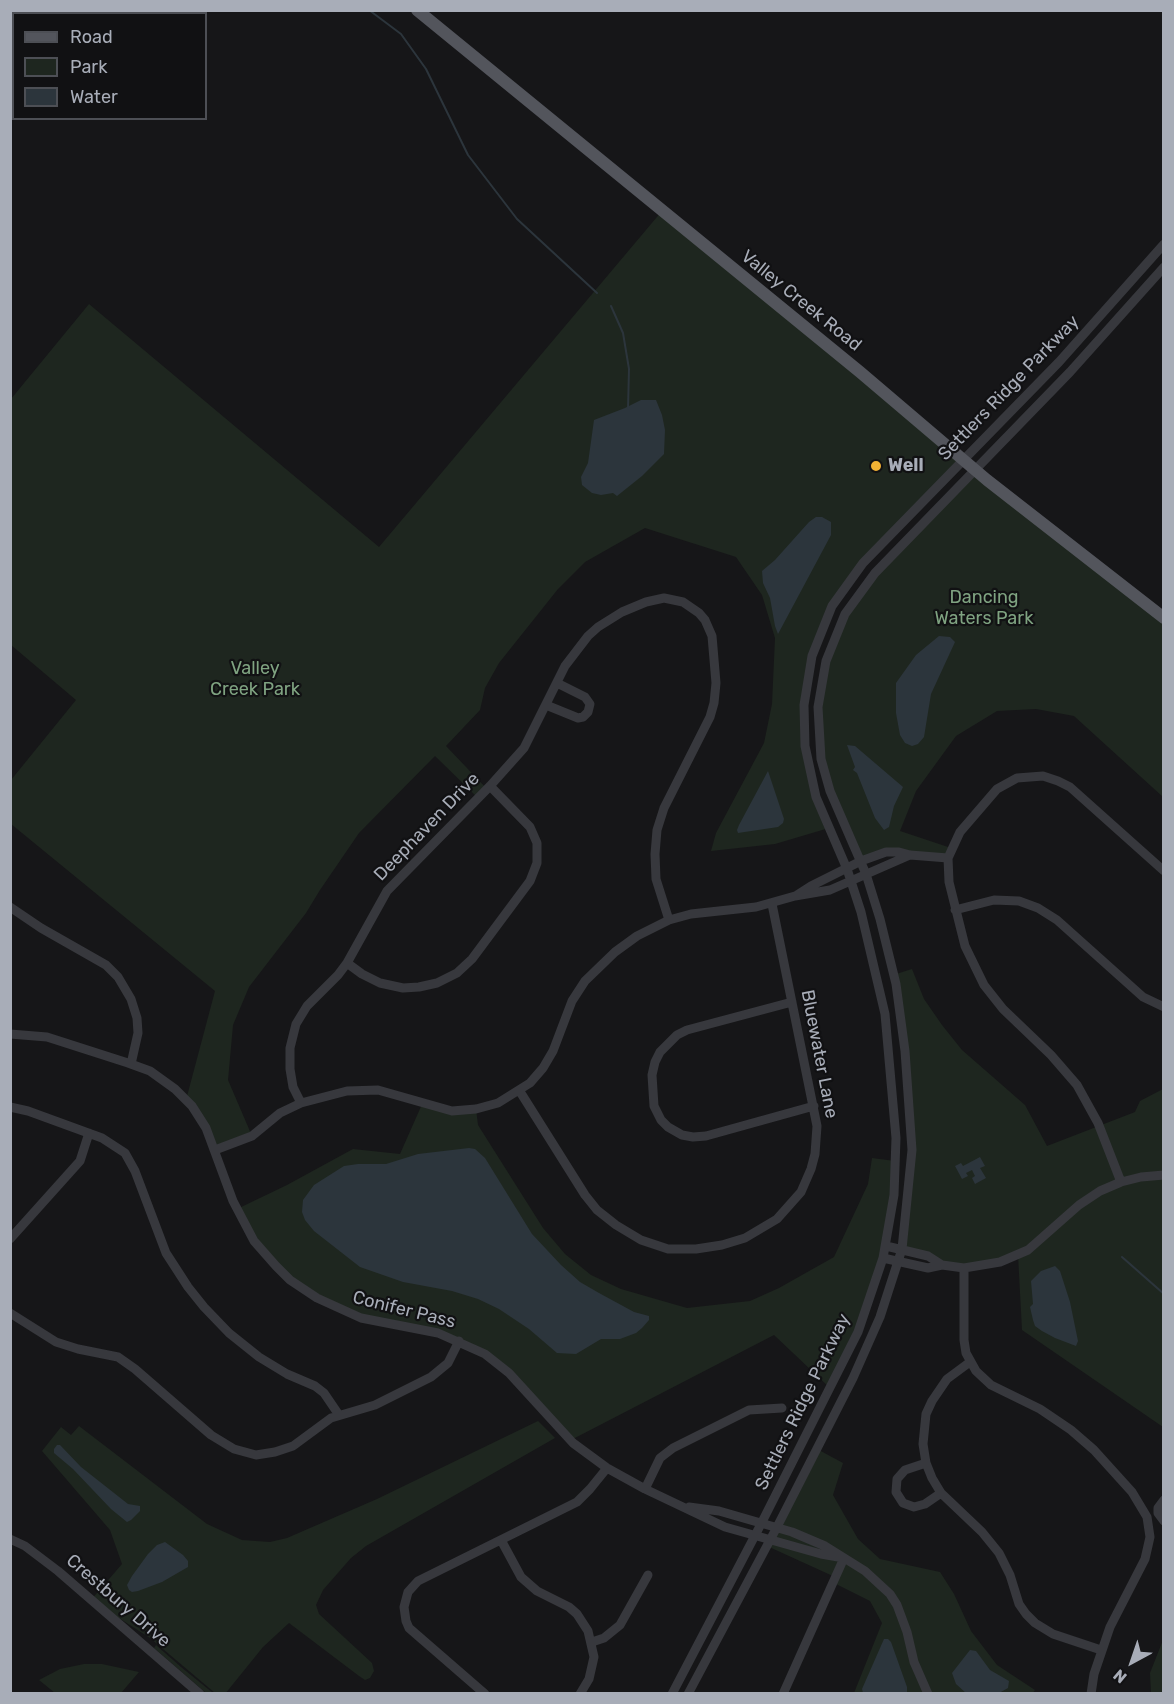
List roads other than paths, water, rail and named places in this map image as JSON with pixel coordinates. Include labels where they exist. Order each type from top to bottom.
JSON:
[{"type":"main road","name":"Valley Creek Road","points":[[417,10],[860,372],[975,470],[1164,618]]},
{"type":"street","name":"Settlers Ridge Parkway","points":[[672,1694],[858,1332],[884,1258],[894,1195],[896,1138],[885,1014],[852,882],[816,797],[807,763],[803,727],[804,705],[812,656],[832,606],[863,563],[1059,362],[1164,244]]},
{"type":"street","name":"Settlers Ridge Parkway","points":[[688,1694],[853,1378],[880,1317],[902,1249],[912,1150],[906,1051],[896,984],[866,874],[830,791],[821,759],[818,707],[826,661],[845,614],[863,587],[1070,372],[1164,267]]},
{"type":"street","name":"Deephaven Drive","points":[[301,1102],[293,1087],[290,1069],[290,1048],[296,1024],[307,1006],[347,963],[387,891],[524,748],[572,656],[598,627],[622,612],[646,602],[664,598],[683,602],[699,613],[709,628],[712,636],[716,683],[710,717],[664,808],[657,830],[656,879],[669,921]]},
{"type":"street","points":[[546,705],[578,718],[588,712],[590,704],[585,697],[557,683]]},
{"type":"street","points":[[1121,1182],[1098,1123],[1077,1085],[1051,1055],[1003,1009],[984,985],[965,946],[949,882],[948,858],[960,832],[997,789],[1017,778],[1043,776],[1070,787],[1164,872]]},
{"type":"street","points":[[347,963],[362,974],[380,982],[404,988],[437,983],[457,973],[472,959],[531,881],[537,862],[537,843],[530,827],[490,786]]},
{"type":"street","points":[[795,896],[861,861],[886,852],[948,858]]},
{"type":"street","points":[[215,1150],[252,1136],[280,1113],[301,1102],[347,1091],[378,1090],[452,1111],[476,1109],[498,1103],[530,1083],[543,1068],[553,1051],[572,1001],[585,981],[624,945],[651,928],[706,911],[772,904],[795,896],[830,890],[910,855]]},
{"type":"street","points":[[955,910],[994,900],[1019,901],[1038,908],[1057,920],[1143,997],[1164,1007]]},
{"type":"street","name":"Bluewater Lane","points":[[519,1090],[585,1195],[597,1210],[641,1240],[668,1249],[696,1250],[745,1238],[777,1219],[791,1206],[801,1192],[811,1169],[817,1139],[814,1106],[772,904]]},
{"type":"street","points":[[10,907],[41,928],[106,965],[118,977],[131,999],[137,1018],[138,1033],[130,1064]]},
{"type":"street","points":[[792,1002],[687,1030],[677,1035],[668,1042],[655,1062],[652,1075],[652,1099],[657,1113],[668,1127],[682,1135],[693,1137],[706,1136],[814,1106]]},
{"type":"street","name":"Conifer Pass","points":[[10,1034],[47,1037],[130,1064],[159,1077],[184,1097],[200,1117],[215,1150],[233,1202],[244,1224],[264,1254],[290,1280],[326,1304],[354,1316],[425,1329],[459,1341],[485,1354],[509,1373],[560,1430],[607,1468],[645,1489],[725,1527],[821,1554],[844,1558]]},
{"type":"street","points":[[10,1107],[28,1111],[110,1142],[130,1160],[166,1253],[188,1287],[230,1334],[259,1357],[287,1374],[315,1386],[324,1393],[339,1415]]},
{"type":"street","points":[[10,1239],[80,1161],[89,1133]]},
{"type":"street","points":[[884,1258],[928,1268],[942,1265],[964,1268],[1000,1262],[1028,1250],[1090,1197],[1121,1182],[1164,1175]]},
{"type":"street","points":[[886,1246],[928,1256],[942,1265]]},
{"type":"street","points":[[964,1268],[964,1340],[970,1362],[983,1379],[991,1385],[1040,1409],[1077,1435],[1132,1492],[1147,1517],[1150,1537],[1145,1559],[1118,1608],[1101,1650],[1091,1694]]},
{"type":"street","points":[[10,1313],[56,1342],[118,1357],[127,1362],[211,1435],[245,1453],[266,1454],[286,1449],[324,1422],[339,1415],[375,1405],[431,1377],[448,1363],[459,1341]]},
{"type":"street","points":[[970,1362],[947,1379],[926,1414],[923,1430],[926,1463],[932,1478],[941,1492],[982,1532],[999,1554],[1010,1575],[1019,1604],[1030,1619],[1053,1634],[1101,1650]]},
{"type":"street","points":[[645,1489],[660,1458],[673,1448],[749,1410],[782,1408]]},
{"type":"street","points":[[926,1463],[904,1470],[897,1479],[896,1492],[903,1503],[914,1507],[925,1504],[941,1492]]},
{"type":"street","points":[[485,1694],[409,1628],[404,1607],[408,1592],[418,1581],[576,1502],[607,1468]]},
{"type":"street","points":[[1147,1517],[1161,1517],[1158,1508],[1164,1500]]},
{"type":"street","name":"Conifer Pass","points":[[681,1506],[719,1511],[811,1539],[865,1571],[890,1594],[901,1615],[914,1662],[928,1694]]},
{"type":"street","name":"Crestbury Drive","points":[[10,1539],[25,1546],[48,1564],[200,1694]]},
{"type":"street","points":[[501,1540],[522,1577],[537,1591],[562,1603],[577,1614],[588,1631],[594,1657],[592,1670],[580,1694]]},
{"type":"street","points":[[783,1694],[844,1558]]},
{"type":"street","points":[[592,1642],[608,1636],[620,1624],[648,1575]]},
{"type":"water","points":[[641,400],[656,400],[665,430],[664,454],[617,496],[613,493],[601,495],[592,493],[582,485],[581,477],[588,463],[594,420]]},
{"type":"water","points":[[816,517],[822,517],[831,522],[831,535],[778,634],[770,598],[763,583],[762,571]]},
{"type":"water","points":[[939,636],[950,637],[955,642],[931,694],[924,737],[918,744],[912,746],[905,743],[900,735],[896,713],[896,683],[916,655]]},
{"type":"water","points":[[847,745],[855,746],[903,787],[894,806],[889,827],[884,830],[875,818],[857,773],[853,770],[855,767]]},
{"type":"water","points":[[768,771],[784,819],[783,823],[778,827],[738,833],[739,825]]},
{"type":"water","points":[[475,1149],[485,1158],[532,1234],[561,1265],[580,1282],[634,1312],[649,1316],[649,1320],[642,1328],[620,1339],[601,1339],[576,1354],[557,1353],[529,1329],[499,1309],[478,1299],[452,1291],[403,1282],[360,1267],[314,1231],[305,1220],[302,1212],[303,1200],[314,1185],[344,1166],[386,1164],[418,1154]]},
{"type":"water","points":[[980,1157],[985,1166],[980,1168],[986,1178],[975,1184],[972,1170],[962,1179],[955,1166],[961,1163],[963,1166]]},
{"type":"water","points":[[1055,1266],[1060,1271],[1070,1302],[1078,1341],[1076,1346],[1042,1331],[1035,1326],[1033,1320],[1030,1307],[1033,1304],[1031,1281],[1041,1271]]},
{"type":"water","points":[[57,1445],[60,1445],[81,1467],[128,1504],[140,1506],[140,1511],[127,1522],[54,1453]]},
{"type":"water","points":[[165,1542],[183,1555],[188,1561],[188,1567],[162,1582],[138,1591],[129,1590],[127,1585],[148,1554],[157,1545]]},
{"type":"water","points":[[884,1639],[891,1642],[907,1693],[863,1693],[862,1689]]},
{"type":"water","points":[[970,1650],[976,1651],[990,1670],[1009,1681],[1008,1688],[999,1693],[966,1693],[956,1684],[952,1673]]},
{"type":"waterway","points":[[369,10],[401,34],[426,69],[468,155],[517,219],[597,293]]},
{"type":"waterway","points":[[611,306],[623,333],[629,369],[628,409]]},
{"type":"waterway","points":[[1122,1257],[1164,1294]]},
{"type":"place","name":"Well","points":[[876,466]]},
{"type":"park label","name":"Dancing Waters Park","points":[[984,608]]},
{"type":"park label","name":"Valley Creek Park","points":[[255,679]]}]
